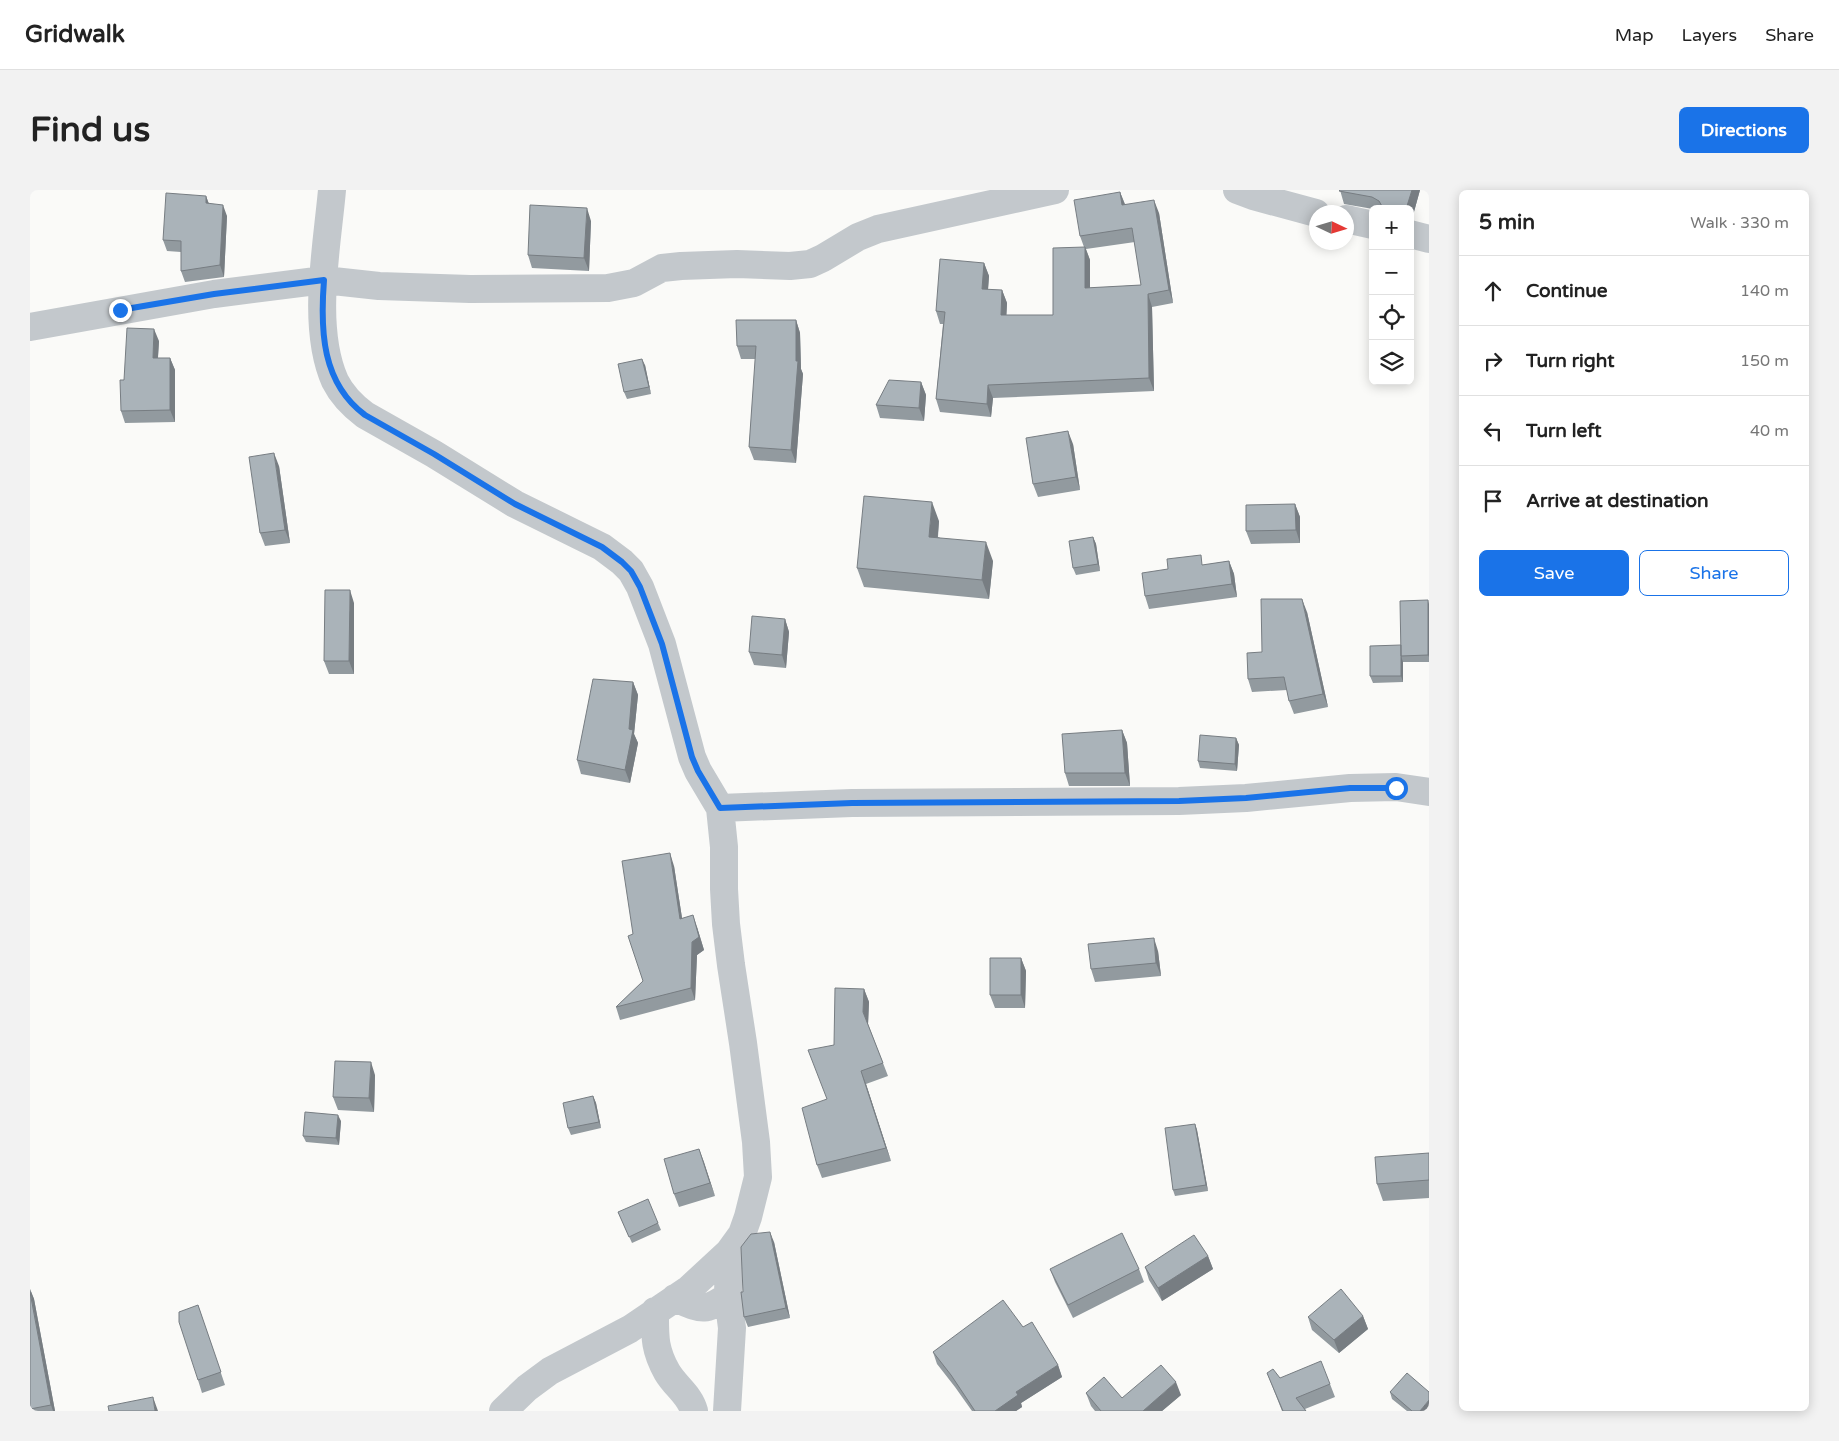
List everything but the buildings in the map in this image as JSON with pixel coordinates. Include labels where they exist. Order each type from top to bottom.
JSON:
[{"type":"street","points":[[332,190],[322,302],[327,352],[336,381],[345,396],[365,415],[434,454],[515,504],[609,551],[631,571],[640,587],[662,644],[692,757],[720,808],[724,847],[726,924],[735,999],[744,1043],[756,1142],[758,1177],[742,1234],[729,1252],[698,1282],[630,1330],[550,1371],[527,1388],[503,1411]]},
{"type":"street","points":[[30,327],[214,294],[324,280],[379,286],[608,288],[634,283],[662,268],[737,264],[806,265],[823,258],[858,237],[878,229],[1055,190]]},
{"type":"street","points":[[1237,190],[1309,211]]},
{"type":"street","points":[[1354,221],[1369,224]]},
{"type":"street","points":[[1414,235],[1429,239]]},
{"type":"street","points":[[720,808],[843,803],[1179,801],[1246,798],[1350,788],[1396,788],[1429,792]]},
{"type":"street","points":[[727,1411],[732,1328],[728,1296],[729,1252]]},
{"type":"street","points":[[665,1304],[712,1307],[728,1296]]},
{"type":"street","points":[[665,1304],[655,1344],[667,1373],[693,1407],[706,1385],[717,1378],[730,1358]]},
{"type":"route","points":[[120,310],[214,294],[324,280],[322,302],[324,333],[331,370],[342,392],[356,408],[381,425],[434,454],[483,486],[545,520],[609,551],[631,571],[656,625],[692,757],[720,808],[852,803],[1179,801],[1246,798],[1350,788],[1396,788]]}]
